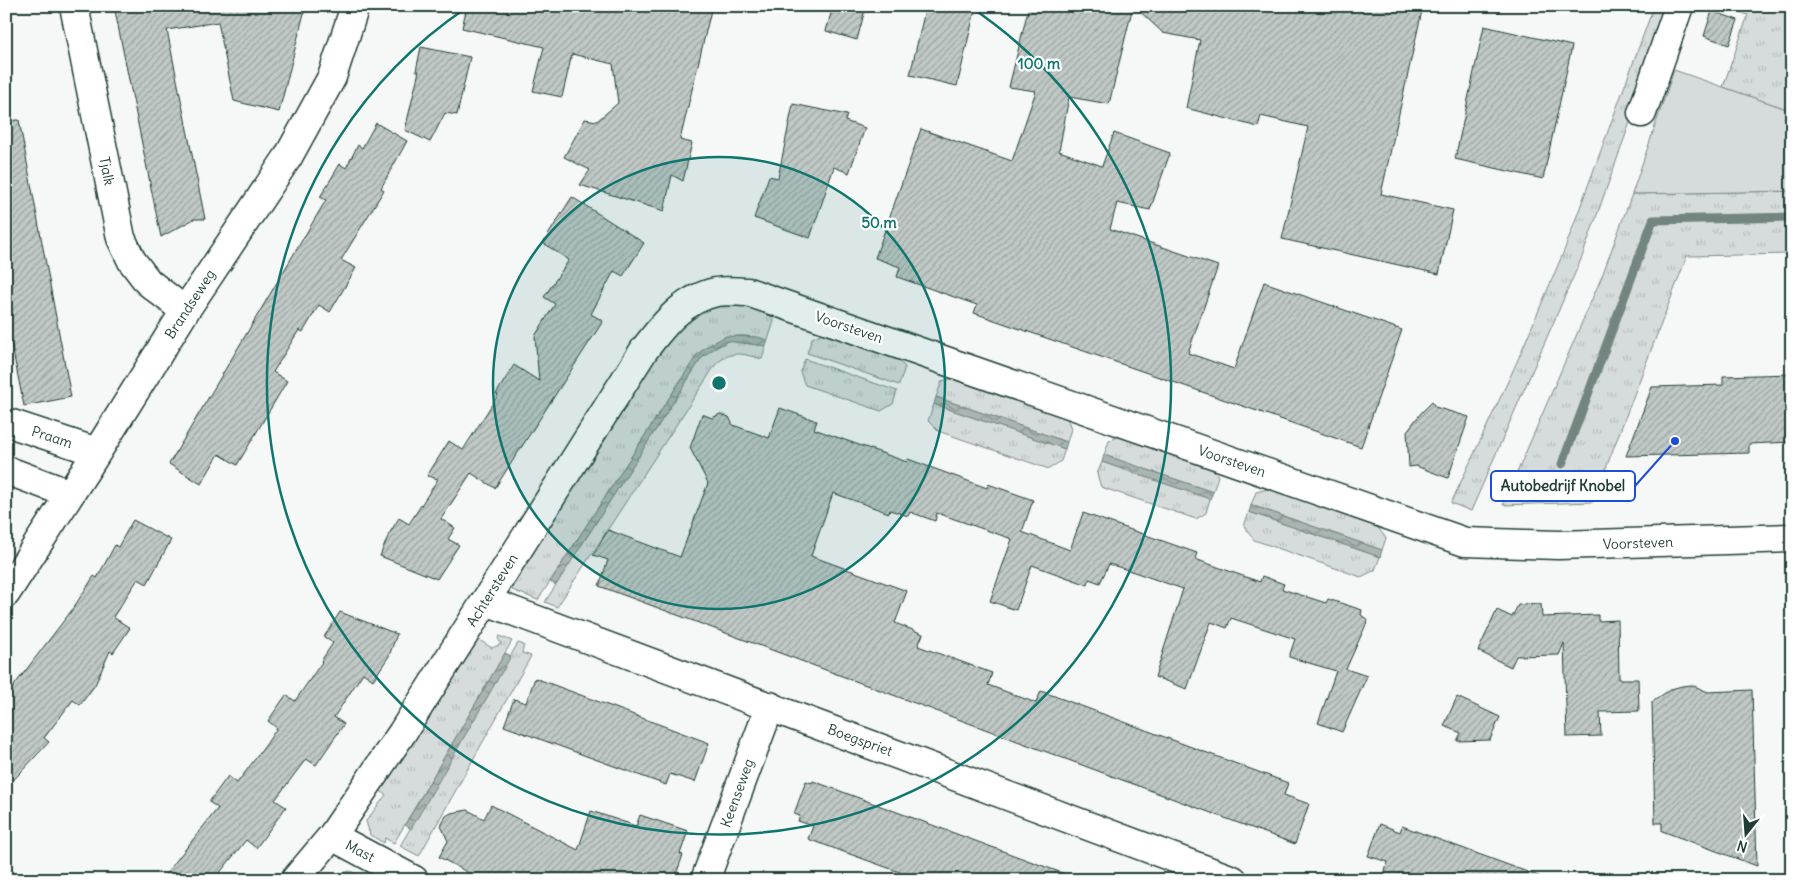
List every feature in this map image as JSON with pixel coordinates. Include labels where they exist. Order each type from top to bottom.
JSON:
[{"type":"street","name":"Tjalk","points":[[74,6],[121,238],[132,261],[148,282],[186,311]]},
{"type":"street","name":"Brandseweg","points":[[6,593],[186,311],[288,157],[332,77],[355,6]]},
{"type":"street","points":[[1642,113],[1679,6]]},
{"type":"street","name":"Voorsteven","points":[[688,302],[717,292],[748,292],[1464,542],[1558,545],[1792,538]]},
{"type":"street","name":"Achtersteven","points":[[296,880],[332,836],[402,733],[644,350],[663,324],[688,302]]},
{"type":"street","name":"Praam","points":[[6,422],[97,452]]},
{"type":"street","points":[[6,470],[70,494]]},
{"type":"street","name":"Boegspriet","points":[[486,601],[1234,880]]},
{"type":"street","name":"Keenseweg","points":[[705,880],[770,706]]},
{"type":"street","name":"Mast","points":[[332,836],[414,880]]},
{"type":"green space","points":[[1654,6],[1669,6],[1643,86],[1582,257],[1471,511],[1451,503],[1516,364],[1564,251]]},
{"type":"green space","points":[[1723,6],[1792,6],[1792,111],[1723,87],[1748,15]]},
{"type":"green space","points":[[1674,70],[1792,111],[1792,191],[1632,194]]},
{"type":"green space","points":[[1792,191],[1792,254],[1687,256],[1593,502],[1503,505],[1602,276],[1632,194]]},
{"type":"green space","points":[[740,303],[776,315],[768,340],[747,336],[730,337],[714,343],[697,355],[538,600],[512,590],[514,578],[671,336],[694,313],[703,308],[715,304]]},
{"type":"green space","points":[[823,333],[897,359],[905,367],[899,385],[807,353],[812,338]]},
{"type":"green space","points":[[728,341],[766,346],[762,359],[738,354],[728,356],[716,364],[557,607],[545,602],[701,359],[710,351]]},
{"type":"green space","points":[[805,359],[897,391],[893,404],[881,411],[805,385],[800,372]]},
{"type":"green space","points":[[954,378],[1067,417],[1071,429],[1067,442],[936,397],[942,381]]},
{"type":"green space","points":[[934,404],[1065,449],[1061,461],[1049,469],[938,431],[928,421]]},
{"type":"green space","points":[[1120,436],[1212,468],[1218,476],[1213,492],[1104,455],[1109,441]]},
{"type":"green space","points":[[1102,462],[1210,499],[1206,513],[1196,519],[1101,487],[1097,474]]},
{"type":"green space","points":[[1271,488],[1376,525],[1386,538],[1382,550],[1251,505],[1256,492]]},
{"type":"green space","points":[[1249,512],[1380,557],[1375,570],[1361,577],[1254,540],[1244,526]]},
{"type":"green space","points":[[499,636],[512,641],[394,843],[385,838],[384,843],[370,835],[366,821],[386,795],[378,789],[476,638],[492,648],[501,644]]},
{"type":"green space","points":[[518,643],[524,645],[522,653],[531,656],[419,856],[400,846]]},
{"type":"green space","points":[[350,871],[368,880],[322,880],[323,879]]},
{"type":"water","points":[[726,336],[757,337],[768,340],[766,346],[728,341],[710,351],[701,359],[556,585],[550,582],[697,355],[706,347]]},
{"type":"water","points":[[936,397],[1067,442],[1065,449],[934,404]]},
{"type":"water","points":[[1104,455],[1213,492],[1210,499],[1102,462]]},
{"type":"water","points":[[1251,505],[1382,550],[1380,557],[1249,512]]},
{"type":"water","points":[[505,653],[511,656],[411,829],[405,825]]},
{"type":"building","points":[[114,6],[292,6],[305,9],[279,112],[234,101],[218,22],[167,30],[205,219],[194,219],[161,237]]},
{"type":"building","points":[[467,6],[712,6],[680,140],[692,143],[683,181],[672,175],[664,211],[580,185],[590,170],[564,157],[585,119],[597,121],[618,103],[613,64],[572,54],[562,97],[533,91],[544,47],[462,28]]},
{"type":"building","points":[[833,6],[866,6],[857,40],[826,31]]},
{"type":"building","points":[[926,6],[976,6],[957,86],[910,75]]},
{"type":"building","points":[[1029,6],[1133,6],[1109,104],[1069,97],[1059,151],[1102,166],[1114,133],[1170,153],[1150,210],[1117,203],[1110,229],[1218,266],[1188,353],[1234,369],[1264,282],[1402,330],[1361,447],[974,313],[977,305],[897,277],[900,267],[875,258],[921,129],[1012,161],[1036,91],[1009,87]]},
{"type":"building","points":[[1134,6],[1423,6],[1381,194],[1453,210],[1439,274],[1282,239],[1308,127],[1261,116],[1258,127],[1186,108],[1200,40],[1163,33]]},
{"type":"building","points":[[1712,11],[1738,20],[1729,45],[1704,36]]},
{"type":"building","points":[[1484,26],[1572,46],[1543,179],[1455,159]]},
{"type":"building","points":[[421,47],[470,57],[457,115],[445,113],[430,142],[405,130],[419,71],[416,71]]},
{"type":"building","points":[[793,104],[847,115],[845,121],[865,128],[849,173],[834,167],[810,238],[754,218],[769,176],[778,178]]},
{"type":"building","points":[[19,120],[71,397],[24,406],[9,332],[6,333],[6,121]]},
{"type":"building","points":[[376,123],[407,141],[381,188],[384,190],[341,260],[356,268],[330,312],[319,305],[303,332],[299,330],[273,372],[287,381],[237,465],[219,454],[201,484],[169,464],[326,200],[320,197],[340,164],[346,168],[358,145],[362,148]]},
{"type":"building","points":[[572,197],[644,243],[623,276],[614,271],[591,314],[603,321],[495,488],[471,473],[441,519],[455,528],[448,539],[459,545],[437,579],[380,556],[389,534],[399,518],[409,524],[438,479],[427,476],[449,441],[463,450],[498,395],[496,394],[514,365],[539,381],[535,336],[555,304],[544,297],[569,260],[543,243]]},
{"type":"building","points":[[1792,374],[1792,442],[1749,444],[1749,453],[1626,456],[1652,387],[1723,385],[1723,376]]},
{"type":"building","points":[[1432,402],[1435,407],[1469,417],[1448,478],[1416,466],[1409,467],[1407,431]]},
{"type":"building","points":[[780,408],[817,421],[814,429],[907,462],[908,459],[987,488],[988,484],[1033,500],[1022,532],[1070,550],[1083,513],[1197,553],[1195,559],[1260,582],[1262,576],[1284,584],[1282,589],[1326,603],[1328,599],[1362,610],[1361,615],[1368,620],[1346,669],[1367,676],[1342,732],[1318,723],[1336,671],[1289,657],[1295,639],[1231,618],[1227,628],[1211,622],[1187,689],[1155,677],[1183,589],[1134,572],[1109,564],[1100,583],[1089,579],[1088,585],[1032,565],[1016,610],[990,601],[1012,539],[937,513],[935,521],[910,512],[908,516],[890,510],[889,513],[833,493],[811,556],[907,591],[895,623],[923,634],[918,646],[992,673],[988,685],[1036,703],[1041,691],[1288,783],[1284,795],[1309,804],[1295,844],[599,586],[608,560],[593,555],[608,530],[680,557],[708,483],[690,448],[702,414],[712,418],[720,414],[729,417],[733,425],[769,438]]},
{"type":"building","points":[[133,520],[171,540],[147,584],[138,579],[113,617],[130,628],[113,653],[110,651],[95,685],[80,705],[73,700],[44,738],[49,742],[6,788],[6,696],[72,610],[94,576],[97,578],[115,545],[118,547]]},
{"type":"building","points":[[1541,604],[1542,617],[1598,615],[1598,621],[1618,620],[1619,679],[1638,679],[1639,711],[1600,712],[1601,736],[1567,737],[1564,643],[1559,655],[1516,656],[1511,667],[1478,651],[1497,610],[1512,617],[1518,605]]},
{"type":"building","points":[[340,612],[397,634],[389,656],[373,680],[363,673],[334,717],[344,724],[316,765],[306,759],[275,800],[286,807],[256,848],[246,840],[214,880],[161,880],[218,808],[209,802],[228,776],[237,783],[265,746],[277,728],[268,721],[286,695],[295,701],[322,662],[333,643],[324,637]]},
{"type":"building","points":[[535,678],[709,743],[695,782],[670,774],[666,785],[504,726],[514,699],[526,703]]},
{"type":"building","points":[[1692,685],[1708,692],[1752,690],[1757,866],[1662,831],[1662,823],[1655,823],[1652,702],[1671,689]]},
{"type":"building","points":[[1457,697],[1500,717],[1490,740],[1457,741],[1461,733],[1444,726]]},
{"type":"building","points":[[806,781],[812,783],[813,781],[1073,877],[1072,880],[903,880],[905,874],[808,839],[813,826],[798,821],[800,816],[794,814]]},
{"type":"building","points":[[491,805],[578,850],[591,811],[636,826],[640,815],[688,831],[680,854],[683,855],[674,880],[482,880],[439,857],[448,841],[441,826],[446,816],[451,813],[468,810],[484,819]]},
{"type":"building","points":[[1380,824],[1400,832],[1402,826],[1541,877],[1540,880],[1398,880],[1384,874],[1388,862],[1368,856]]},
{"type":"waterway","points":[[1562,464],[1653,220],[1792,217]]},
{"type":"place","name":"Autobedrijf Knobel","points":[[1675,441]]}]
